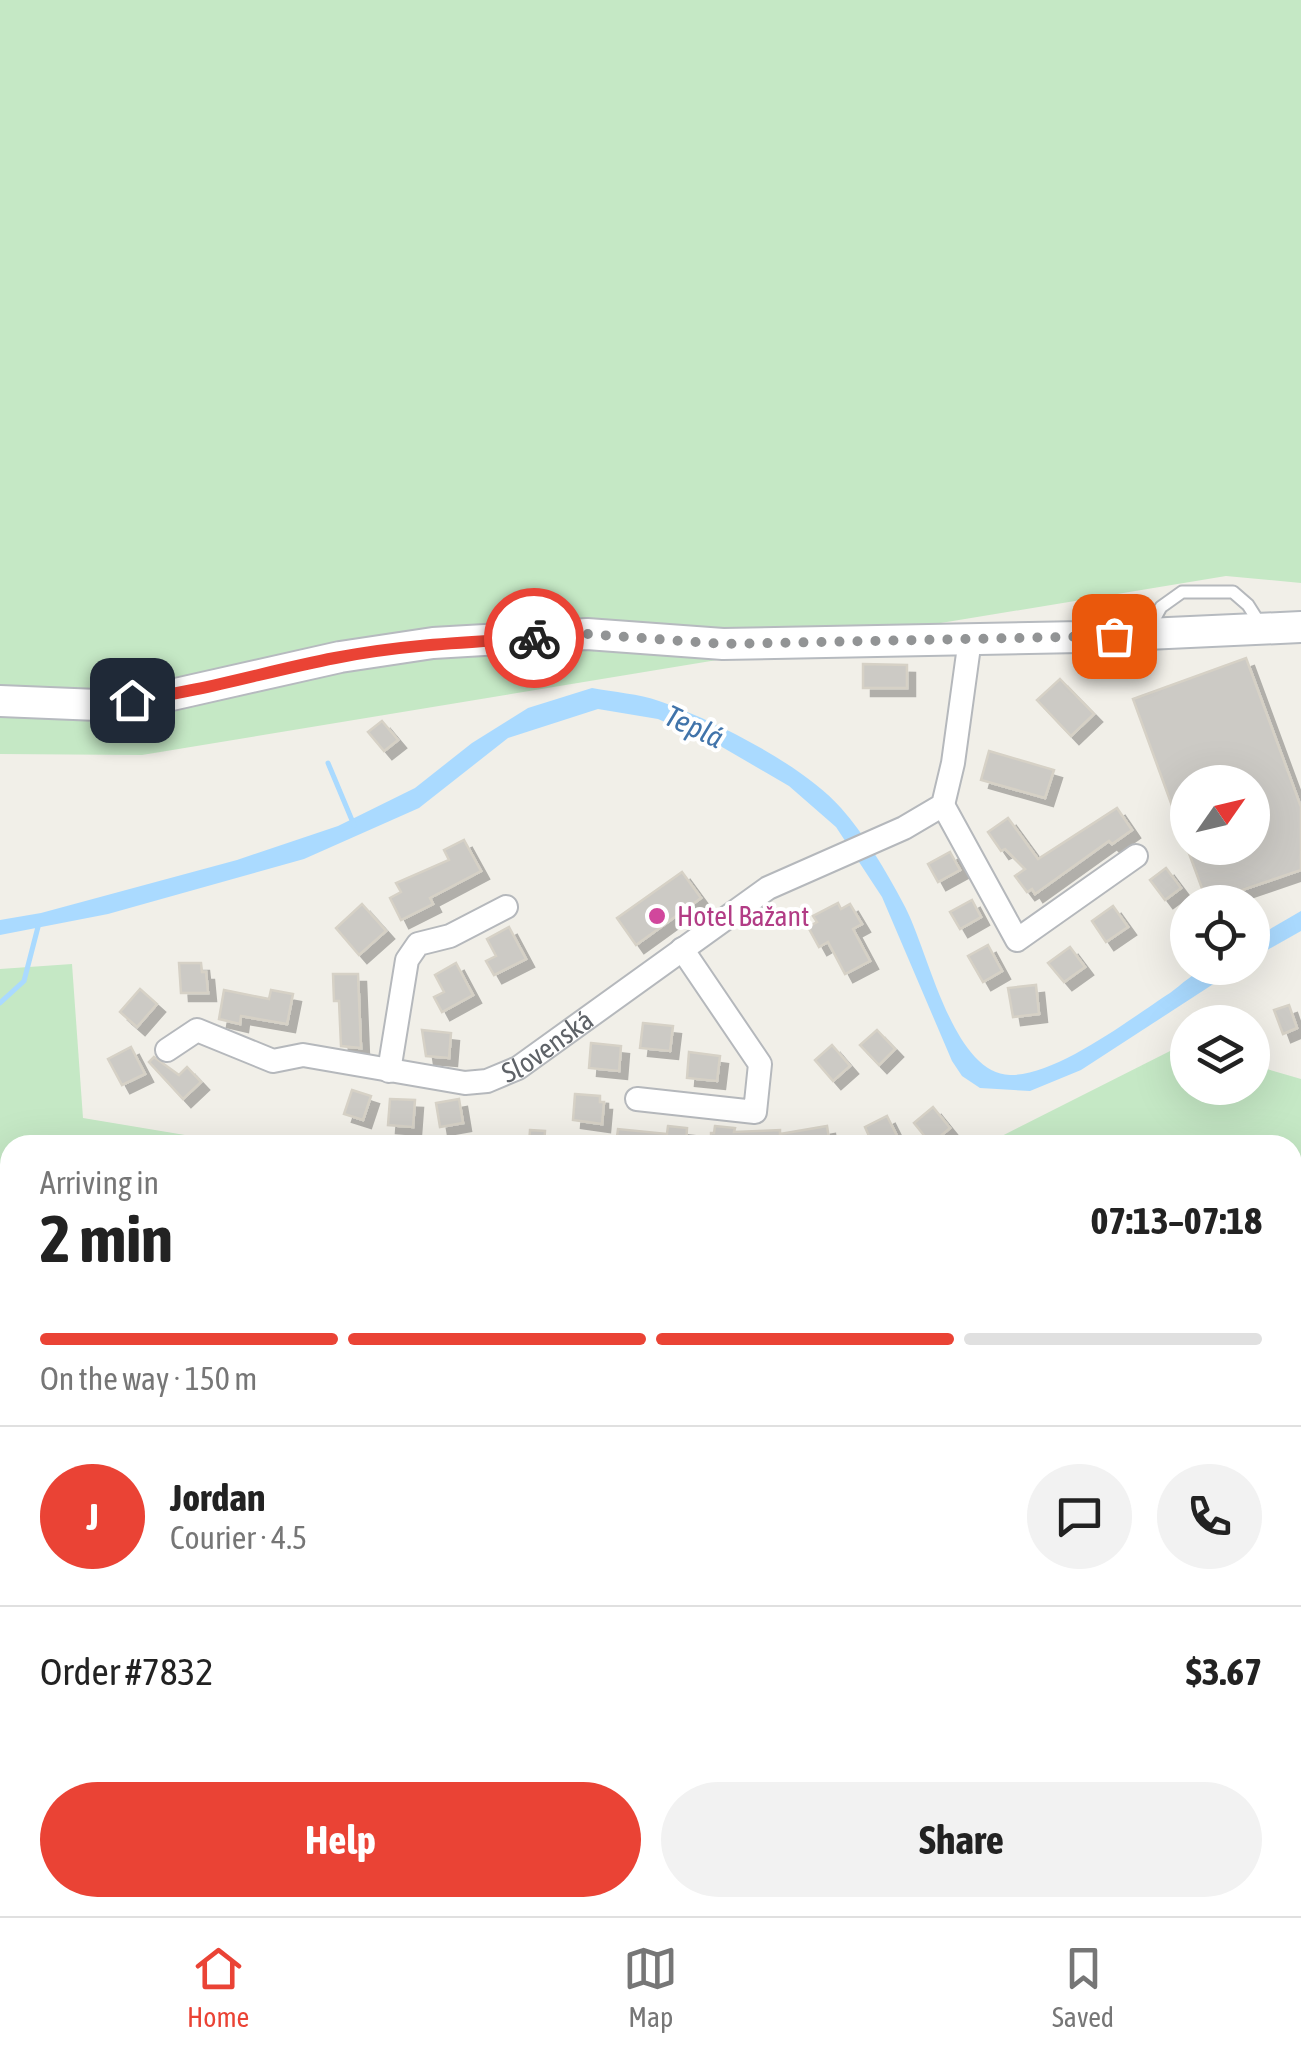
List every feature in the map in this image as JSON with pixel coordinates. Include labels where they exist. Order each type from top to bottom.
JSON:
[{"type":"street","points":[[0,702],[98,705],[167,696],[250,675],[433,643],[587,634],[723,644],[1146,635],[1301,627]]},
{"type":"street","points":[[970,639],[944,805],[1017,940],[1136,856]]},
{"type":"street","name":"Slovenská","points":[[167,1050],[196,1030],[273,1061],[303,1054],[465,1084],[486,1081],[518,1068],[768,888],[904,828],[944,805]]},
{"type":"street","points":[[390,1070],[407,960],[418,944],[450,936],[506,908]]},
{"type":"street","points":[[637,1099],[755,1112],[760,1064],[682,949]]},
{"type":"lane","points":[[1146,635],[1161,607],[1182,592],[1232,592],[1248,605],[1263,629]]},
{"type":"green space","points":[[0,0],[1301,0],[1301,583],[1226,576],[142,755],[0,754]]},
{"type":"green space","points":[[72,964],[83,1118],[185,1135],[0,1135],[0,969]]},
{"type":"green space","points":[[1170,1051],[1170,1105],[1270,1105],[1270,1070],[1301,1079],[1301,1135],[1004,1135]]},
{"type":"water","name":"Teplá","points":[[592,688],[651,699],[681,709],[756,746],[825,792],[867,841],[882,866],[903,903],[957,1031],[989,1069],[1010,1075],[1049,1066],[1115,1030],[1181,985],[1212,985],[1181,1005],[1170,1005],[1170,1012],[1081,1070],[1030,1091],[980,1088],[962,1076],[952,1061],[882,897],[836,827],[789,786],[722,747],[658,719],[598,709],[508,738],[419,808],[304,859],[108,914],[0,935],[0,920],[41,913],[237,860],[338,826],[415,788],[472,743],[528,708]]},
{"type":"water","points":[[1301,911],[1301,931],[1270,948],[1270,929]]},
{"type":"building","points":[[1246,658],[1301,807],[1301,870],[1257,885],[1201,885],[1193,865],[1270,865],[1270,765],[1170,765],[1170,800],[1133,699]]},
{"type":"building","points":[[863,664],[907,665],[907,688],[863,688]]},
{"type":"building","points":[[1060,679],[1094,714],[1071,736],[1037,700]]},
{"type":"building","points":[[382,721],[398,740],[384,751],[368,732]]},
{"type":"building","points":[[989,751],[1054,770],[1045,798],[981,780]]},
{"type":"building","points":[[1117,808],[1132,830],[1112,844],[1109,841],[1035,894],[1032,889],[1027,892],[1015,876],[1025,869],[1005,849],[1001,851],[988,832],[1008,818],[1038,859]]},
{"type":"building","points":[[464,840],[481,871],[430,898],[433,904],[401,920],[390,898],[401,892],[396,883],[449,860],[444,850]]},
{"type":"building","points":[[950,852],[960,870],[938,882],[928,864]]},
{"type":"building","points":[[1166,868],[1179,885],[1170,885],[1170,896],[1165,900],[1150,880]]},
{"type":"building","points":[[682,872],[701,898],[636,945],[617,918]]},
{"type":"building","points":[[972,900],[981,917],[960,929],[950,912]]},
{"type":"building","points":[[838,903],[841,909],[850,904],[862,924],[853,929],[870,961],[845,974],[828,942],[819,947],[808,927],[817,922],[813,916]]},
{"type":"building","points":[[362,904],[386,931],[359,955],[336,928]]},
{"type":"building","points":[[1113,906],[1128,927],[1106,942],[1092,921]]},
{"type":"building","points":[[509,927],[526,959],[494,975],[486,961],[496,956],[487,939]]},
{"type":"building","points":[[988,945],[1002,971],[983,982],[968,956]]},
{"type":"building","points":[[1070,947],[1085,967],[1064,982],[1048,963]]},
{"type":"building","points":[[179,963],[201,963],[208,993],[181,993]]},
{"type":"building","points":[[456,963],[473,995],[442,1012],[434,997],[444,992],[435,975]]},
{"type":"building","points":[[333,974],[358,974],[361,1048],[341,1046]]},
{"type":"building","points":[[1036,985],[1039,1014],[1013,1017],[1008,988]]},
{"type":"building","points":[[140,989],[157,1004],[137,1027],[120,1012]]},
{"type":"building","points":[[224,990],[269,999],[271,990],[293,994],[287,1024],[241,1016],[240,1024],[219,1019]]},
{"type":"building","points":[[1289,1005],[1297,1028],[1283,1034],[1274,1010]]},
{"type":"building","points":[[643,1023],[673,1026],[670,1051],[640,1048]]},
{"type":"building","points":[[422,1030],[451,1033],[449,1058],[426,1056]]},
{"type":"building","points":[[877,1030],[895,1049],[879,1065],[860,1045]]},
{"type":"building","points":[[591,1043],[621,1046],[619,1071],[589,1068]]},
{"type":"building","points":[[832,1045],[850,1066],[833,1081],[815,1060]]},
{"type":"building","points":[[131,1047],[145,1074],[122,1085],[108,1059]]},
{"type":"building","points":[[689,1052],[720,1056],[717,1081],[687,1078]]},
{"type":"building","points":[[154,1057],[179,1075],[187,1067],[201,1082],[183,1099],[149,1062]]},
{"type":"building","points":[[352,1090],[371,1096],[363,1120],[344,1114]]},
{"type":"building","points":[[575,1094],[600,1096],[600,1102],[604,1102],[602,1124],[573,1120]]},
{"type":"building","points":[[390,1099],[415,1100],[413,1127],[388,1125]]},
{"type":"building","points":[[459,1099],[463,1123],[440,1127],[436,1103]]},
{"type":"building","points":[[933,1107],[950,1128],[942,1135],[924,1135],[914,1123]]},
{"type":"building","points":[[887,1116],[896,1135],[869,1135],[865,1127]]},
{"type":"building","points":[[668,1126],[687,1128],[687,1135],[617,1135],[618,1129],[667,1134]]},
{"type":"building","points":[[715,1126],[735,1128],[734,1132],[780,1130],[780,1134],[827,1126],[828,1135],[711,1135]]},
{"type":"building","points":[[530,1130],[545,1131],[545,1135],[530,1135]]},
{"type":"waterway","points":[[328,763],[354,825]]},
{"type":"waterway","points":[[0,1003],[24,981],[39,923]]},
{"type":"way so far","points":[[534,638],[587,634],[723,644],[1114,636]]},
{"type":"place","name":"Hotel Bažant","points":[[657,916]]},
{"type":"route","points":[[132,700],[167,696],[340,657],[433,643],[534,638]]}]
